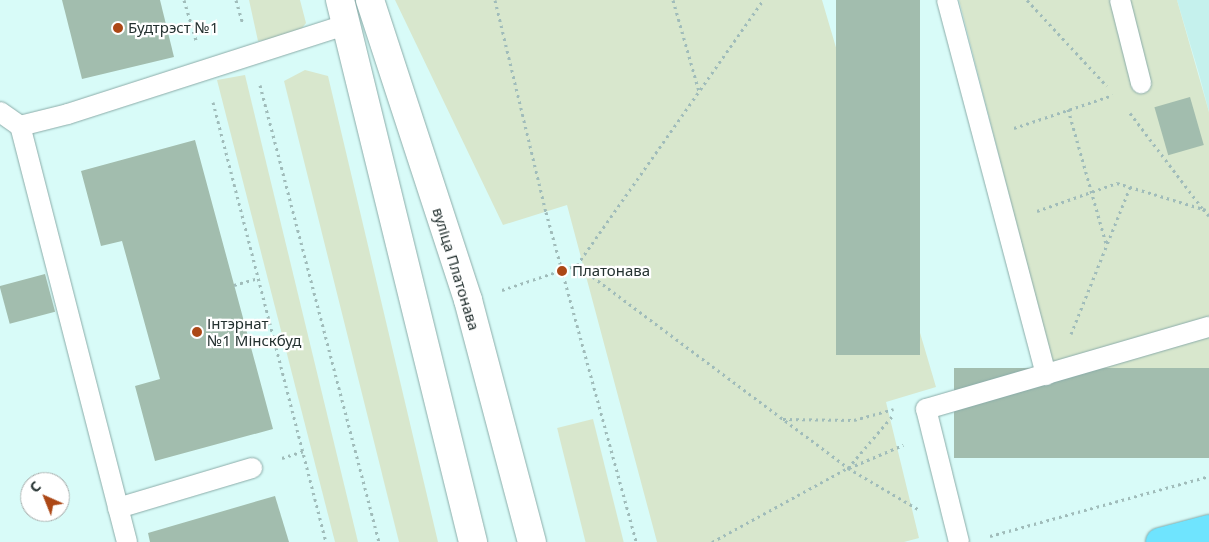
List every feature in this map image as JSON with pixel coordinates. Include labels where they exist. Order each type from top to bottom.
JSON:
[{"type":"main road","name":"вуліца Платонава","points":[[370,0],[468,300],[532,542]]},
{"type":"main road","points":[[344,12],[473,542]]},
{"type":"main road","points":[[1160,542],[1209,529]]},
{"type":"lane","points":[[947,0],[983,139],[1050,373]]},
{"type":"lane","points":[[1120,0],[1141,83]]},
{"type":"lane","points":[[20,126],[68,114],[205,68],[252,55],[344,12]]},
{"type":"lane","points":[[0,112],[20,126],[127,542]]},
{"type":"lane","points":[[959,542],[926,410],[1209,327]]},
{"type":"lane","points":[[118,508],[252,468]]},
{"type":"path","points":[[184,0],[205,68],[326,542]]},
{"type":"path","points":[[236,0],[252,55],[378,542]]},
{"type":"path","points":[[495,0],[562,271],[636,542]]},
{"type":"path","points":[[673,0],[699,92]]},
{"type":"path","points":[[468,300],[577,265],[763,0]]},
{"type":"path","points":[[1027,0],[1121,102]]},
{"type":"path","points":[[983,139],[1115,94]]},
{"type":"path","points":[[1127,109],[1209,216]]},
{"type":"path","points":[[1068,110],[1107,244]]},
{"type":"path","points":[[1006,222],[1117,183],[1209,211]]},
{"type":"path","points":[[1050,373],[1130,187]]},
{"type":"path","points":[[577,265],[848,468],[926,514],[924,505]]},
{"type":"path","points":[[234,284],[258,278]]},
{"type":"path","points":[[782,419],[854,420],[900,407],[848,468]]},
{"type":"path","points":[[712,542],[848,468],[908,443]]},
{"type":"path","points":[[988,537],[1209,476]]},
{"type":"shaded area","points":[[1177,0],[1209,0],[1209,112],[1199,74]]},
{"type":"green space","points":[[249,0],[300,0],[306,23],[295,37],[258,41]]},
{"type":"green space","points":[[395,0],[822,0],[936,387],[886,402],[919,538],[904,542],[657,542],[567,205],[503,225]]},
{"type":"green space","points":[[959,0],[1177,0],[1209,112],[1209,368],[1064,409]]},
{"type":"green space","points":[[305,70],[328,76],[438,542],[399,542],[284,81]]},
{"type":"green space","points":[[245,75],[358,542],[335,542],[217,80]]},
{"type":"green space","points":[[593,419],[624,542],[586,542],[557,428]]},
{"type":"building","name":"Будтрэст №1","points":[[62,0],[160,0],[174,57],[82,79]]},
{"type":"building","points":[[836,0],[920,0],[920,355],[836,355]]},
{"type":"building","points":[[1190,97],[1204,145],[1168,155],[1154,107]]},
{"type":"building","name":"Інтэрнат №1 Мінскбуд","points":[[195,140],[273,429],[155,461],[135,386],[160,379],[122,241],[101,246],[81,171]]},
{"type":"building","points":[[45,274],[55,312],[10,324],[0,286]]},
{"type":"building","points":[[954,368],[1209,368],[1209,458],[954,458]]},
{"type":"building","points":[[275,496],[289,542],[150,542],[148,533]]},
{"type":"place","name":"Будтрэст №1","points":[[118,28]]},
{"type":"place","name":"Платонава","points":[[562,271]]},
{"type":"place","name":"Інтэрнат №1 Мінскбуд","points":[[197,332]]}]
